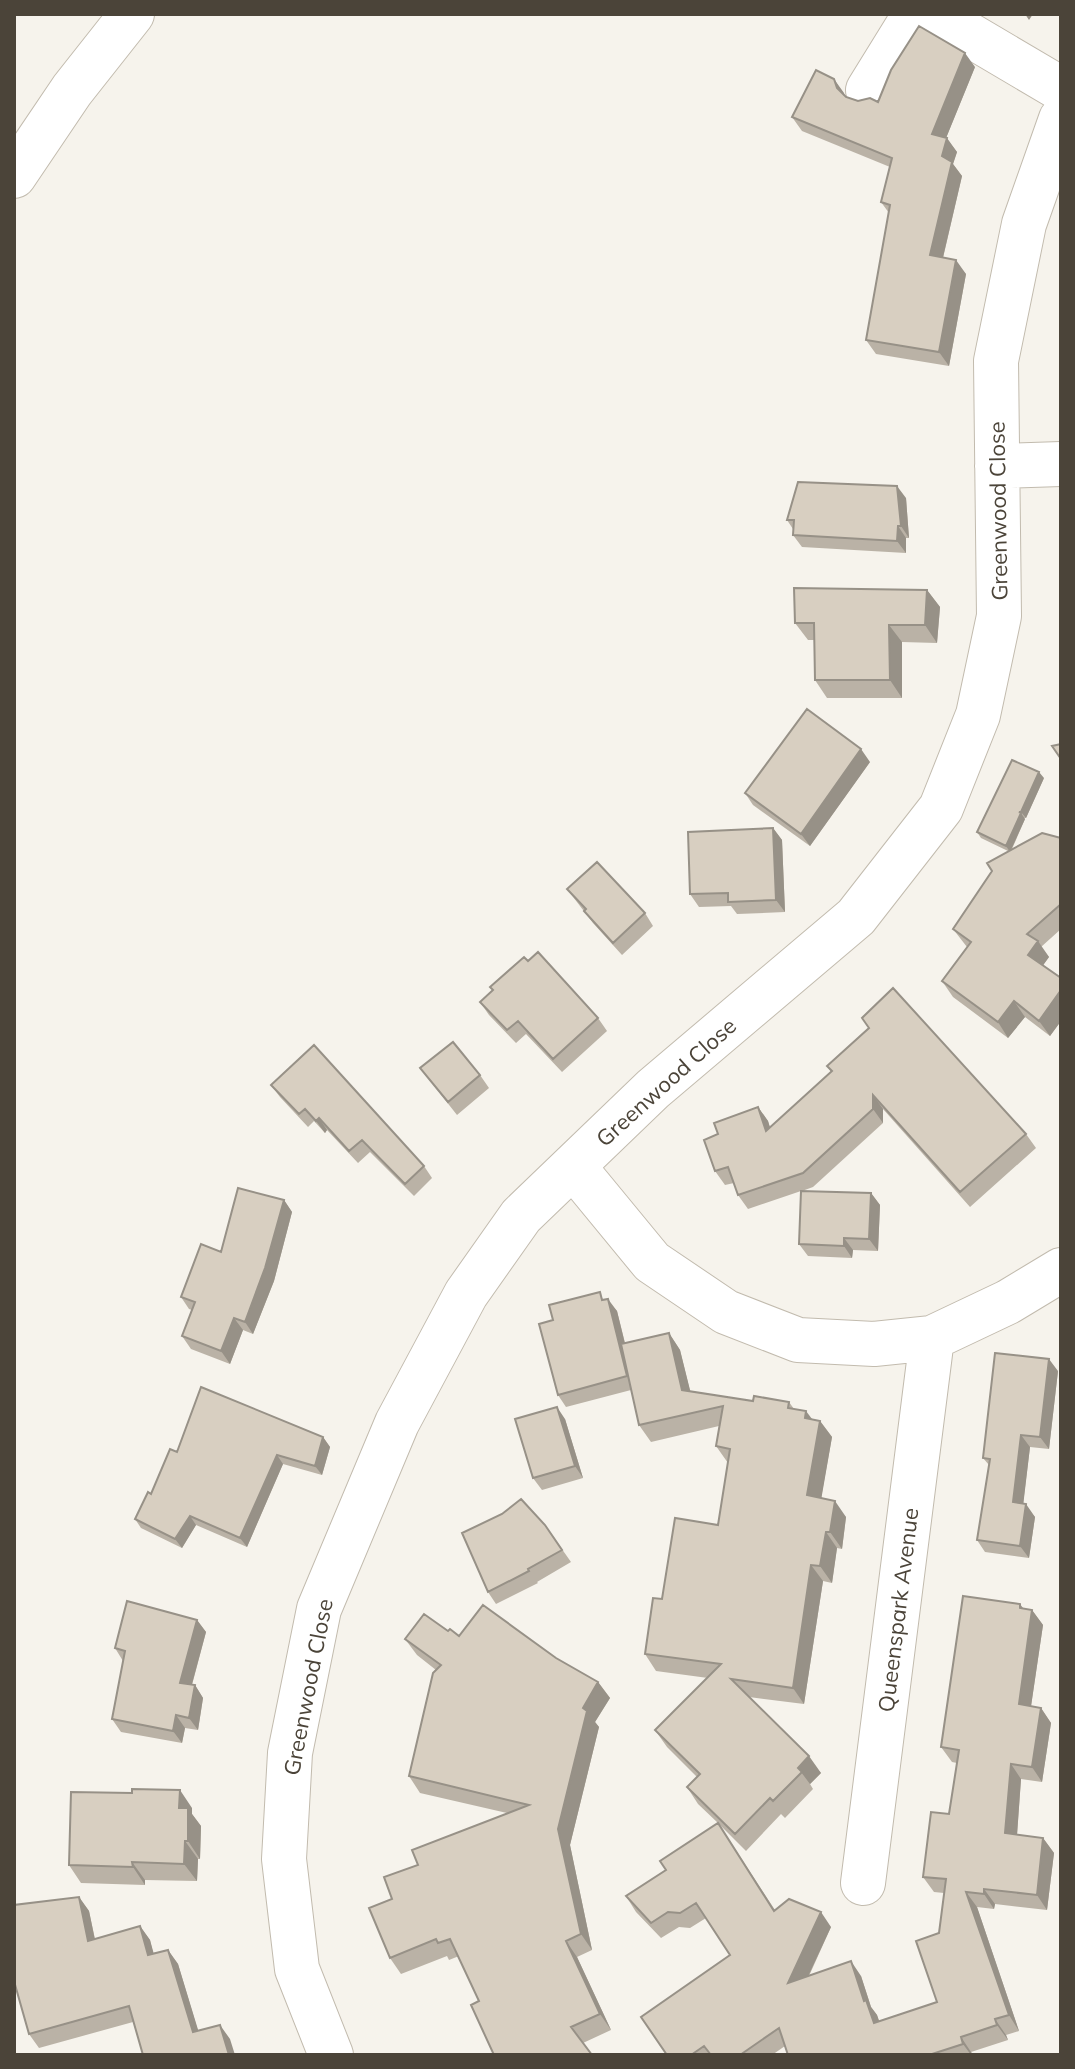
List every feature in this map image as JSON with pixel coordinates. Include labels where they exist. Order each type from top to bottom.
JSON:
[{"type":"street","points":[[14,176],[72,90],[132,14]]},
{"type":"street","points":[[868,90],[915,14]]},
{"type":"street","points":[[934,14],[1061,89]]},
{"type":"street","name":"Greenwood Close","points":[[331,2055],[297,1969],[284,1859],[290,1753],[319,1609],[397,1423],[466,1294],[521,1216],[653,1089],[856,917],[941,808],[978,715],[999,616],[996,361],[1024,224],[1061,119]]},
{"type":"street","points":[[997,466],[1061,464]]},
{"type":"street","points":[[573,1166],[652,1262],[726,1312],[798,1340],[874,1344],[932,1338],[1008,1302],[1061,1270]]},
{"type":"street","name":"Queenspark Avenue","points":[[863,1883],[932,1338]]},
{"type":"building","points":[[919,26],[965,53],[932,134],[947,138],[942,156],[952,162],[930,255],[956,260],[939,352],[866,340],[890,205],[881,202],[892,158],[792,117],[816,70],[834,79],[837,88],[846,97],[858,101],[870,98],[878,102],[891,70]]},
{"type":"building","points":[[798,482],[897,486],[901,526],[898,526],[897,541],[793,535],[794,520],[787,520]]},
{"type":"building","points":[[794,588],[927,590],[925,625],[889,625],[890,680],[815,680],[814,623],[795,623]]},
{"type":"building","points":[[807,709],[861,749],[801,834],[745,793]]},
{"type":"building","points":[[1061,744],[1061,759],[1052,746]]},
{"type":"building","points":[[1012,760],[1039,772],[1006,846],[977,832]]},
{"type":"building","points":[[773,828],[776,900],[728,902],[728,893],[690,894],[688,832]]},
{"type":"building","points":[[1042,833],[1061,838],[1061,904],[1027,934],[1038,941],[1028,955],[1061,978],[1061,990],[1039,1021],[1014,1001],[998,1022],[942,981],[971,942],[953,929],[992,871],[987,863]]},
{"type":"building","points":[[597,862],[645,913],[613,943],[567,889]]},
{"type":"building","points":[[538,952],[598,1018],[553,1059],[518,1021],[507,1030],[480,1002],[493,990],[490,987],[524,957],[528,961]]},
{"type":"building","points":[[893,988],[1026,1134],[960,1192],[873,1095],[873,1109],[803,1173],[738,1195],[728,1167],[715,1171],[704,1140],[718,1134],[714,1123],[758,1107],[766,1131],[832,1071],[827,1066],[869,1028],[862,1018]]},
{"type":"building","points":[[453,1042],[480,1075],[448,1102],[420,1068]]},
{"type":"building","points":[[314,1045],[424,1166],[405,1184],[362,1140],[349,1151],[319,1118],[316,1121],[305,1109],[299,1114],[271,1085]]},
{"type":"building","points":[[238,1188],[284,1200],[265,1268],[245,1322],[234,1318],[221,1351],[182,1336],[195,1302],[181,1297],[201,1244],[221,1252]]},
{"type":"building","points":[[801,1191],[871,1193],[869,1239],[844,1238],[844,1246],[799,1244]]},
{"type":"building","points":[[600,1292],[602,1300],[608,1299],[627,1376],[558,1395],[539,1324],[553,1320],[549,1305]]},
{"type":"building","points":[[669,1333],[682,1390],[753,1401],[754,1396],[789,1402],[788,1408],[806,1411],[805,1418],[820,1421],[807,1495],[835,1501],[820,1566],[811,1565],[793,1688],[731,1679],[809,1756],[798,1768],[802,1772],[773,1801],[770,1798],[735,1834],[687,1787],[700,1774],[655,1730],[721,1664],[645,1654],[653,1598],[662,1599],[675,1518],[718,1525],[730,1449],[716,1446],[723,1406],[639,1425],[621,1344]]},
{"type":"building","points":[[995,1353],[1049,1359],[1040,1437],[1021,1435],[1013,1502],[1026,1504],[1020,1546],[977,1540],[990,1459],[983,1458]]},
{"type":"building","points":[[201,1387],[323,1437],[315,1466],[277,1455],[240,1538],[190,1516],[175,1539],[135,1519],[148,1492],[151,1494],[170,1449],[177,1452]]},
{"type":"building","points":[[557,1407],[575,1466],[533,1478],[515,1419]]},
{"type":"building","points":[[521,1499],[545,1525],[562,1550],[488,1592],[462,1533],[502,1514]]},
{"type":"building","points":[[963,1596],[1020,1604],[1020,1608],[1032,1610],[1019,1704],[1041,1708],[1032,1767],[1011,1764],[1005,1833],[1043,1838],[1037,1895],[984,1889],[984,1894],[966,1892],[1009,2015],[995,2019],[997,2025],[961,2037],[963,2044],[929,2055],[788,2055],[779,2028],[740,2055],[711,2055],[704,2046],[691,2055],[667,2055],[641,2017],[730,1955],[696,1903],[680,1913],[668,1912],[651,1923],[626,1896],[666,1870],[660,1861],[718,1823],[774,1911],[789,1899],[821,1912],[788,1983],[851,1961],[874,2023],[937,2002],[916,1941],[939,1933],[946,1879],[923,1877],[931,1812],[949,1814],[959,1750],[941,1747]]},
{"type":"building","points":[[127,1601],[197,1620],[180,1683],[195,1685],[189,1718],[176,1715],[173,1731],[112,1719],[125,1651],[115,1648]]},
{"type":"building","points":[[483,1605],[556,1658],[598,1682],[583,1708],[587,1711],[558,1829],[581,1934],[566,1941],[600,2014],[571,2027],[592,2055],[494,2055],[471,2005],[479,2001],[450,1939],[438,1943],[436,1939],[390,1958],[369,1908],[392,1899],[384,1877],[418,1865],[412,1850],[529,1805],[409,1776],[433,1673],[441,1665],[405,1639],[424,1614],[459,1636]]},
{"type":"building","points":[[132,1789],[180,1790],[179,1808],[188,1808],[184,1864],[132,1862],[133,1867],[69,1865],[71,1792],[132,1793]]},
{"type":"building","points":[[79,1897],[88,1941],[140,1926],[148,1955],[168,1950],[193,2032],[220,2025],[229,2055],[143,2055],[129,2006],[29,2034],[14,1981],[14,1905]]}]
